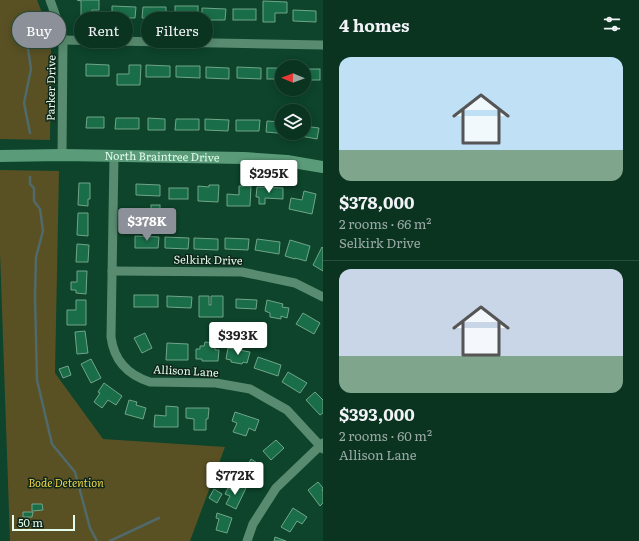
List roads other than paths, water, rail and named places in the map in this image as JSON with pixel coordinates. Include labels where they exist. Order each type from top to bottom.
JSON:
[{"type":"street","name":"Parker Drive","points":[[50,0],[55,12]]},
{"type":"street","points":[[66,40],[323,45]]},
{"type":"street","name":"Parker Drive","points":[[62,155],[63,48]]},
{"type":"street","name":"North Braintree Drive","points":[[0,156],[62,155],[244,158],[287,161],[323,167]]},
{"type":"street","name":"Allison Lane","points":[[114,156],[111,325],[112,344],[116,357],[122,366],[130,373],[150,382],[216,383],[250,389],[287,410],[322,446]]},
{"type":"street","name":"Selkirk Drive","points":[[112,271],[242,272],[295,283],[323,297]]},
{"type":"street","points":[[247,541],[253,524],[276,488],[322,446]]},
{"type":"waterway","points":[[28,48],[31,69],[24,103],[30,133]]},
{"type":"waterway","points":[[30,177],[30,184],[34,188],[34,201],[40,209],[43,231],[36,257],[35,296],[37,380],[52,444],[75,472],[90,528],[97,541]]},
{"type":"waterway","points":[[110,541],[159,518]]},
{"type":"park label","name":"Bode Detention","points":[[66,483]]}]
